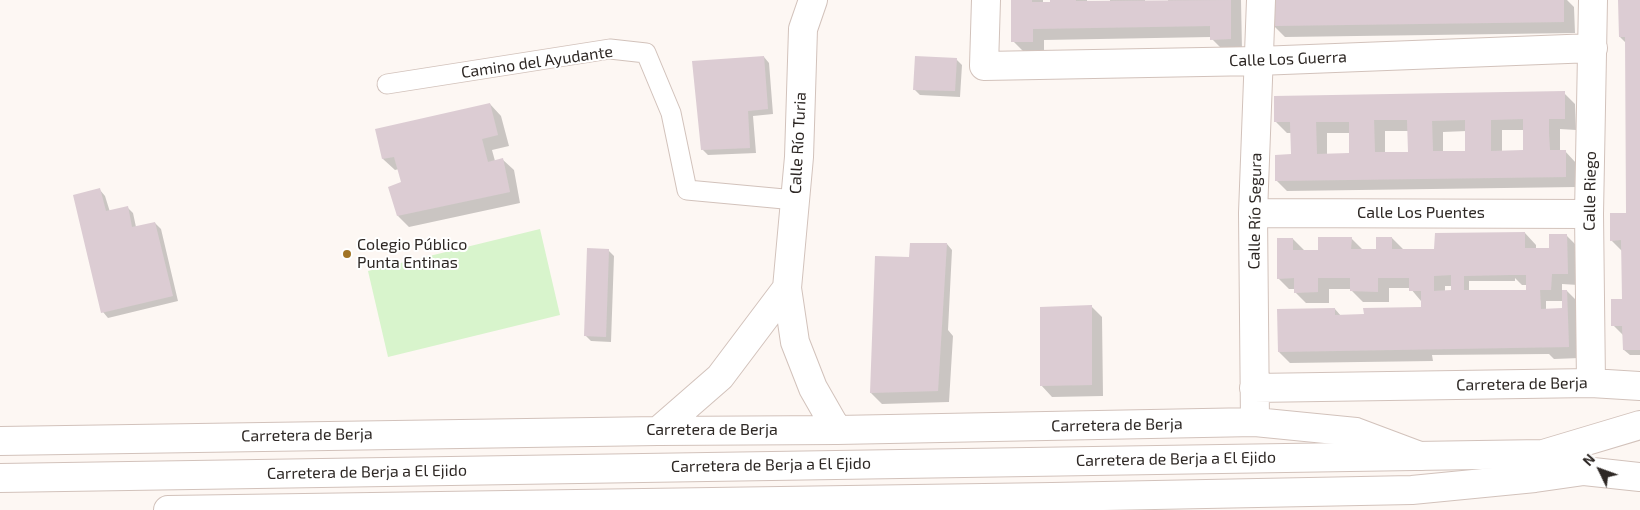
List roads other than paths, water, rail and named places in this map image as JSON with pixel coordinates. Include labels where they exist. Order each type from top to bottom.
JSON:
[{"type":"street","name":"Calle Río Turia","points":[[813,0],[803,29],[799,157],[787,288],[795,342],[813,388],[837,430]]},
{"type":"street","name":"Calle Los Guerra","points":[[986,0],[984,66],[1258,61],[1592,48]]},
{"type":"street","name":"Calle Río Segura","points":[[1255,422],[1253,213],[1261,0]]},
{"type":"street","name":"Calle Riego","points":[[1591,383],[1589,214],[1593,0]]},
{"type":"street","name":"Calle Los Puentes","points":[[1253,213],[1589,214]]},
{"type":"street","points":[[658,431],[720,377],[787,288]]},
{"type":"street","name":"Carretera de Berja","points":[[1254,388],[1591,383],[1640,386]]},
{"type":"street","name":"Carretera de Berja","points":[[0,441],[837,430],[1255,422],[1356,432],[1420,456]]},
{"type":"street","name":"Carretera de Berja a El Ejido","points":[[0,478],[1543,454],[1640,425]]},
{"type":"street","name":"Carretera de Berja a El Ejido","points":[[1543,454],[1584,471],[1640,478]]},
{"type":"street","points":[[168,510],[1412,500],[1584,471]]},
{"type":"lane","name":"Camino del Ayudante","points":[[387,84],[610,49],[646,53],[671,113],[687,190],[795,200]]},
{"type":"place","name":"Colegio Público Punta Entinas","points":[[347,254]]}]
